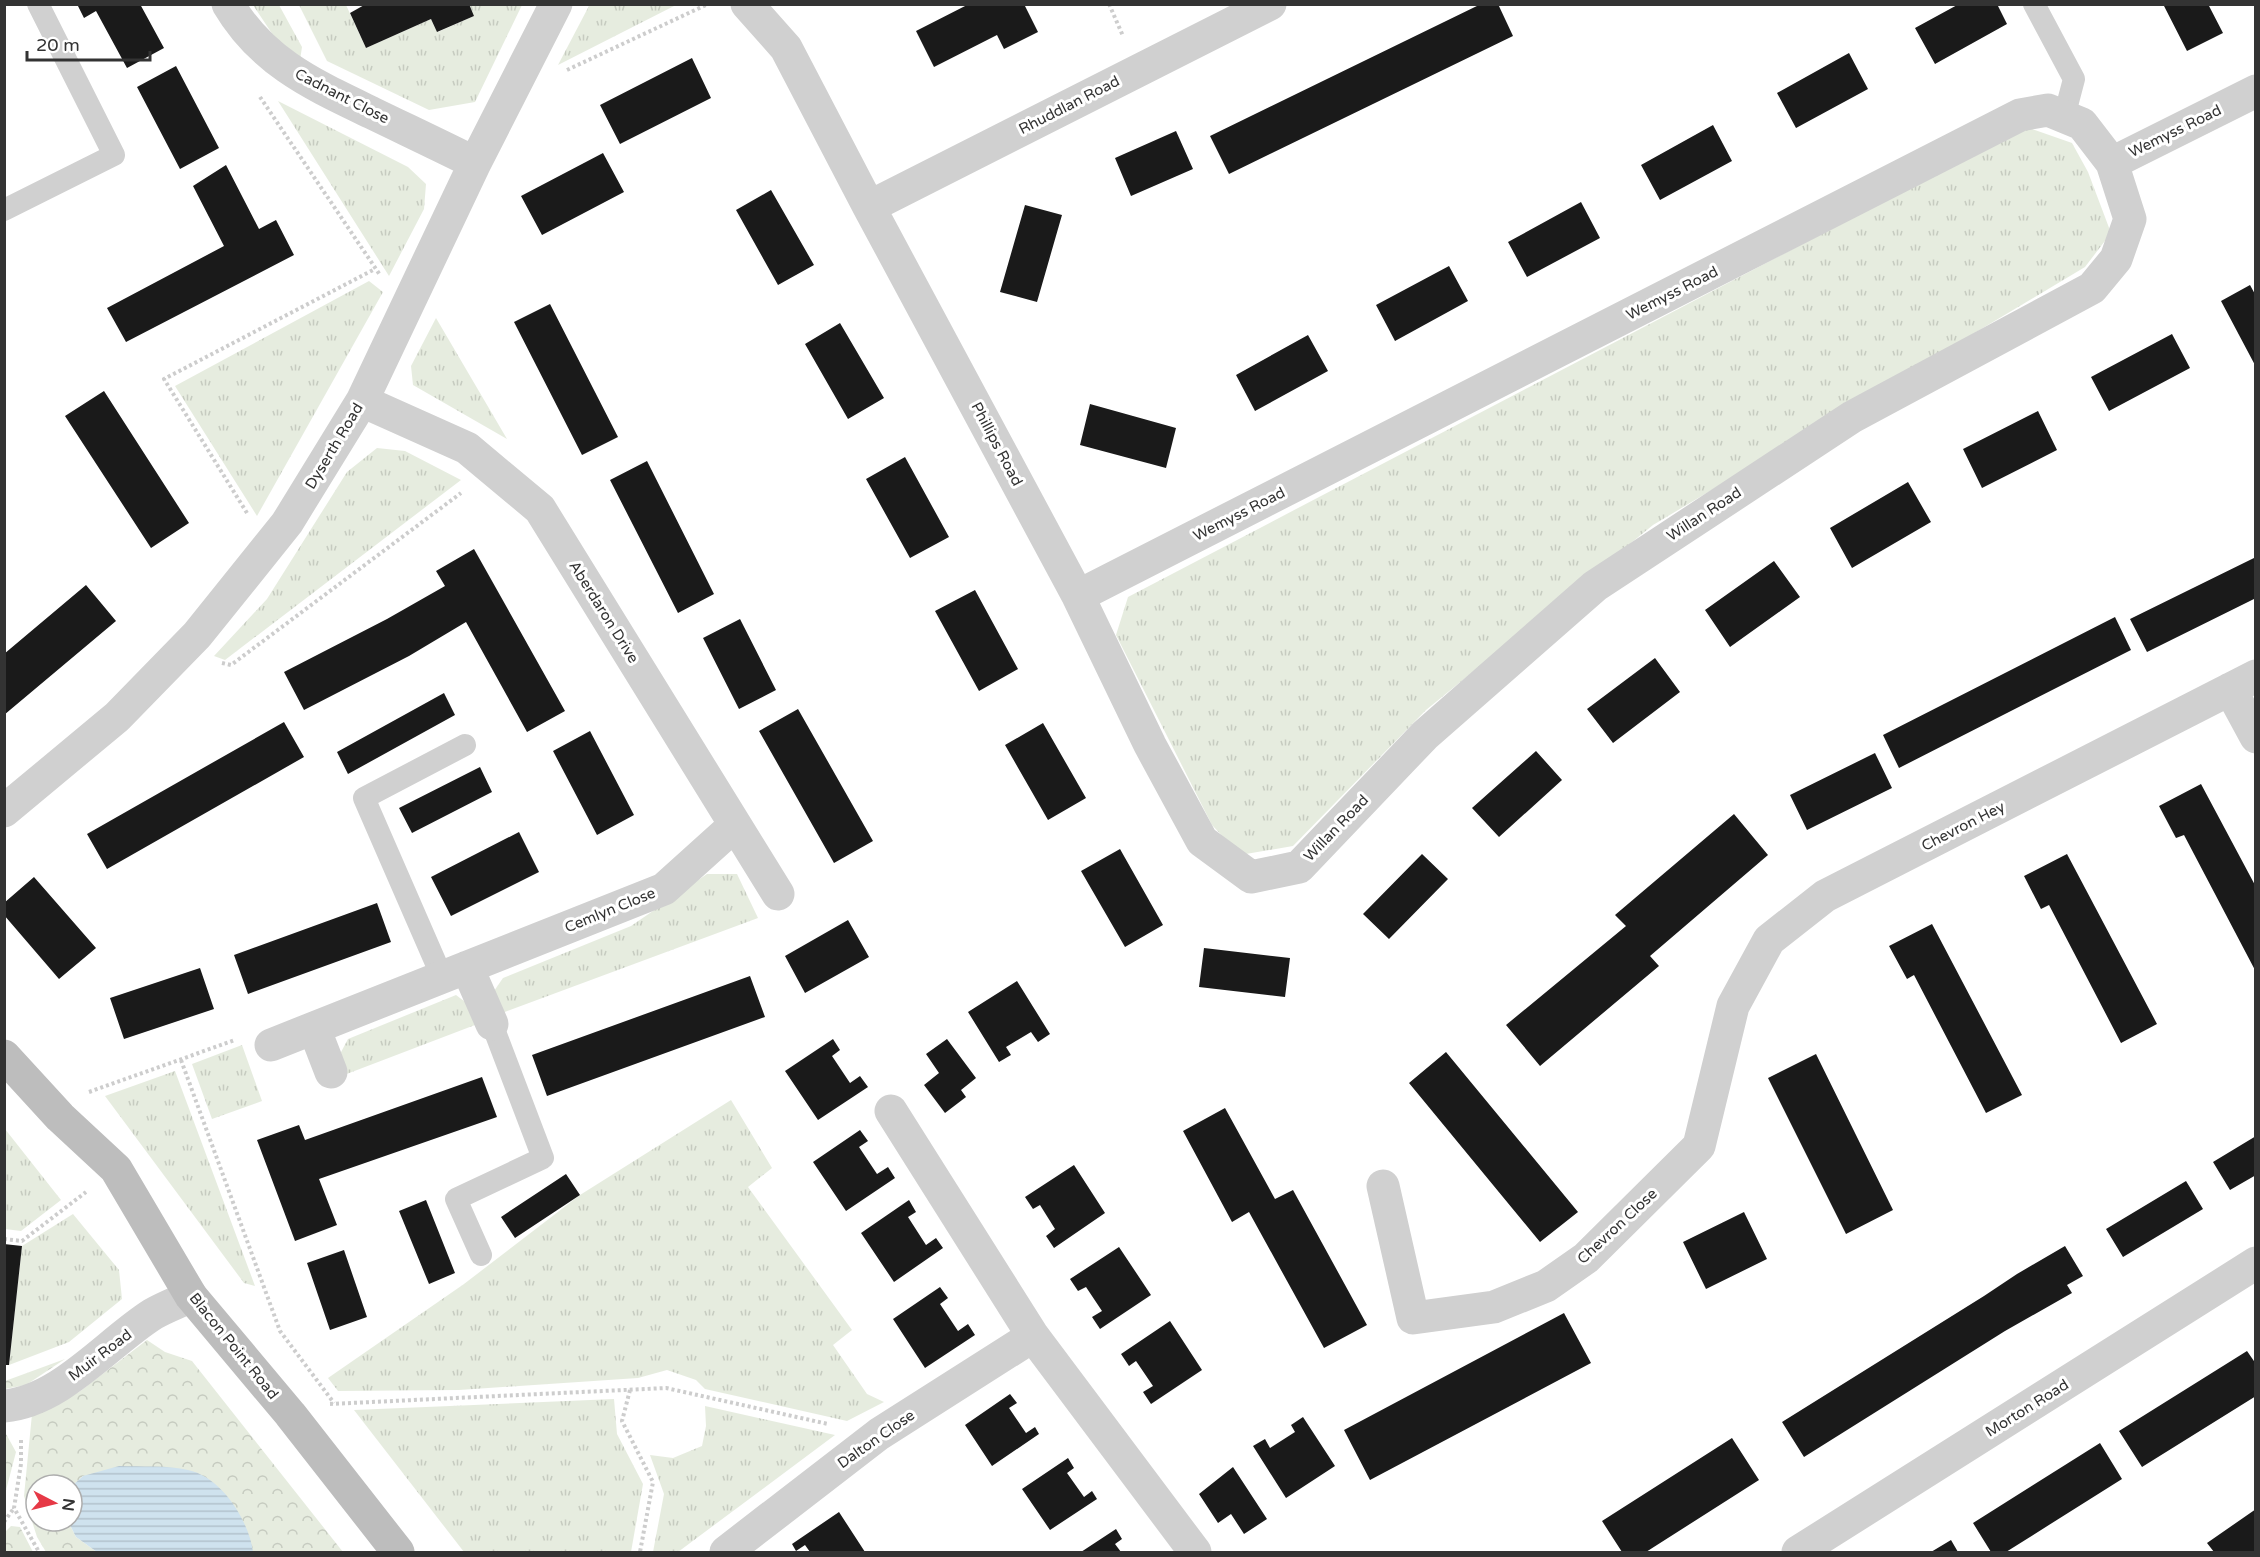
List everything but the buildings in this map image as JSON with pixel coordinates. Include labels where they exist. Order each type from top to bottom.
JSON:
[{"type":"street","name":"Cadnant Close","points":[[228,4],[234,15],[267,53],[305,81],[475,163]]},
{"type":"street","name":"Dyserth Road","points":[[4,811],[117,717],[181,652],[287,523],[362,401],[475,163],[556,4]]},
{"type":"street","name":"Phillips Road","points":[[747,4],[786,48],[1078,596],[1150,745],[1202,841],[1251,877]]},
{"type":"street","name":"Rhuddlan Road","points":[[869,207],[1270,4]]},
{"type":"street","name":"Wemyss Road","points":[[1078,596],[2020,115],[2048,110],[2082,124],[2112,163],[2256,91]]},
{"type":"street","name":"Willan Road","points":[[1251,877],[1299,867],[1425,735],[1595,586],[1852,417],[2092,288],[2116,259],[2130,219],[2112,163]]},
{"type":"street","name":"Aberdaron Drive","points":[[362,401],[467,448],[540,509],[778,894]]},
{"type":"street","name":"Chevron Hey","points":[[1733,1006],[1769,940],[1825,896],[2243,682],[2256,737]]},
{"type":"street","name":"Cemlyn Close","points":[[272,1045],[664,889],[735,825]]},
{"type":"street","points":[[455,972],[492,1024]]},
{"type":"street","name":"Chevron Close","points":[[1383,1186],[1413,1318],[1494,1307],[1546,1286],[1586,1258],[1699,1146],[1733,1006]]},
{"type":"street","points":[[315,1028],[331,1072]]},
{"type":"street","name":"Blacon Point Road","points":[[4,1056],[49,1106],[116,1169],[191,1296],[290,1414],[398,1552]]},
{"type":"street","points":[[891,1111],[1033,1336],[1195,1552]]},
{"type":"street","name":"Morton Road","points":[[1798,1552],[2256,1263]]},
{"type":"street","name":"Muir Road","points":[[10,1405],[54,1389],[154,1314],[191,1296]]},
{"type":"street","name":"Dalton Close","points":[[726,1552],[879,1434],[1033,1336]]},
{"type":"lane","points":[[4,210],[114,155],[38,4]]},
{"type":"lane","points":[[2034,4],[2074,79],[2064,117]]},
{"type":"lane","points":[[455,972],[364,798],[465,745]]},
{"type":"lane","points":[[481,1255],[456,1199],[543,1158],[492,1024]]},
{"type":"path","points":[[561,72],[708,4]]},
{"type":"path","points":[[267,53],[254,87],[404,312]]},
{"type":"path","points":[[267,547],[164,379],[375,269]]},
{"type":"path","points":[[181,652],[206,661],[231,664],[492,470]]},
{"type":"path","points":[[49,1106],[266,1029],[272,1045]]},
{"type":"path","points":[[181,1060],[280,1331],[334,1403]]},
{"type":"path","points":[[4,1239],[22,1241],[116,1169]]},
{"type":"path","points":[[290,1414],[334,1403],[666,1388],[879,1434]]},
{"type":"path","points":[[630,1390],[622,1421],[653,1482],[640,1552]]},
{"type":"path","points":[[4,1522],[14,1508],[21,1464],[21,1438],[10,1405]]},
{"type":"path","points":[[14,1508],[39,1552]]},
{"type":"green space","points":[[590,4],[676,4],[676,5],[558,65]]},
{"type":"green space","points":[[253,5],[279,5],[302,47],[300,60],[277,41]]},
{"type":"green space","points":[[299,5],[346,5],[366,48],[431,19],[438,32],[474,16],[469,5],[522,5],[475,102],[429,110],[327,61]]},
{"type":"green space","points":[[278,101],[408,167],[426,184],[424,209],[389,276]]},
{"type":"green space","points":[[2026,127],[2072,143],[2088,172],[2111,233],[2085,267],[1653,525],[1426,710],[1293,846],[1240,855],[1212,825],[1116,635],[1128,597]]},
{"type":"green space","points":[[369,281],[383,292],[257,516],[175,386]]},
{"type":"green space","points":[[436,318],[507,439],[413,385],[411,366]]},
{"type":"green space","points":[[377,448],[405,451],[461,480],[225,660],[214,656],[267,599],[347,472]]},
{"type":"green space","points":[[707,874],[737,874],[758,918],[502,1013],[494,991],[503,978],[631,926]]},
{"type":"green space","points":[[456,995],[468,1004],[475,1025],[344,1075],[340,1054],[348,1039]]},
{"type":"green space","points":[[242,1045],[262,1101],[212,1119],[192,1064]]},
{"type":"green space","points":[[175,1071],[255,1286],[244,1283],[105,1096]]},
{"type":"green space","points":[[731,1100],[772,1168],[748,1187],[852,1330],[833,1345],[867,1394],[884,1402],[847,1421],[705,1389],[696,1380],[667,1370],[638,1378],[459,1390],[338,1391],[328,1378],[464,1284],[580,1195]]},
{"type":"green space","points":[[5,1129],[61,1200],[21,1231],[5,1229]]},
{"type":"green space","points":[[73,1214],[119,1270],[122,1299],[69,1342],[9,1365],[22,1246]]},
{"type":"green space","points":[[147,1340],[165,1352],[192,1361],[343,1552],[253,1552],[84,1476],[84,1473],[26,1473],[32,1414],[79,1392]]},
{"type":"green space","points":[[65,1359],[26,1385],[5,1389],[5,1381]]},
{"type":"green space","points":[[614,1399],[617,1434],[643,1484],[631,1552],[464,1552],[354,1410]]},
{"type":"green space","points":[[705,1406],[835,1435],[678,1552],[653,1552],[664,1494],[650,1455],[673,1458],[702,1446],[706,1426]]},
{"type":"green space","points":[[5,1432],[16,1452],[5,1494]]},
{"type":"green space","points":[[11,1526],[20,1527],[33,1552],[5,1552],[5,1532]]},
{"type":"green space","points":[[36,1533],[74,1533],[76,1537],[97,1552],[46,1552]]},
{"type":"water","points":[[119,1466],[180,1468],[200,1474],[212,1481],[232,1502],[246,1527],[253,1552],[97,1552],[76,1537],[74,1533],[84,1533],[84,1476]]}]
